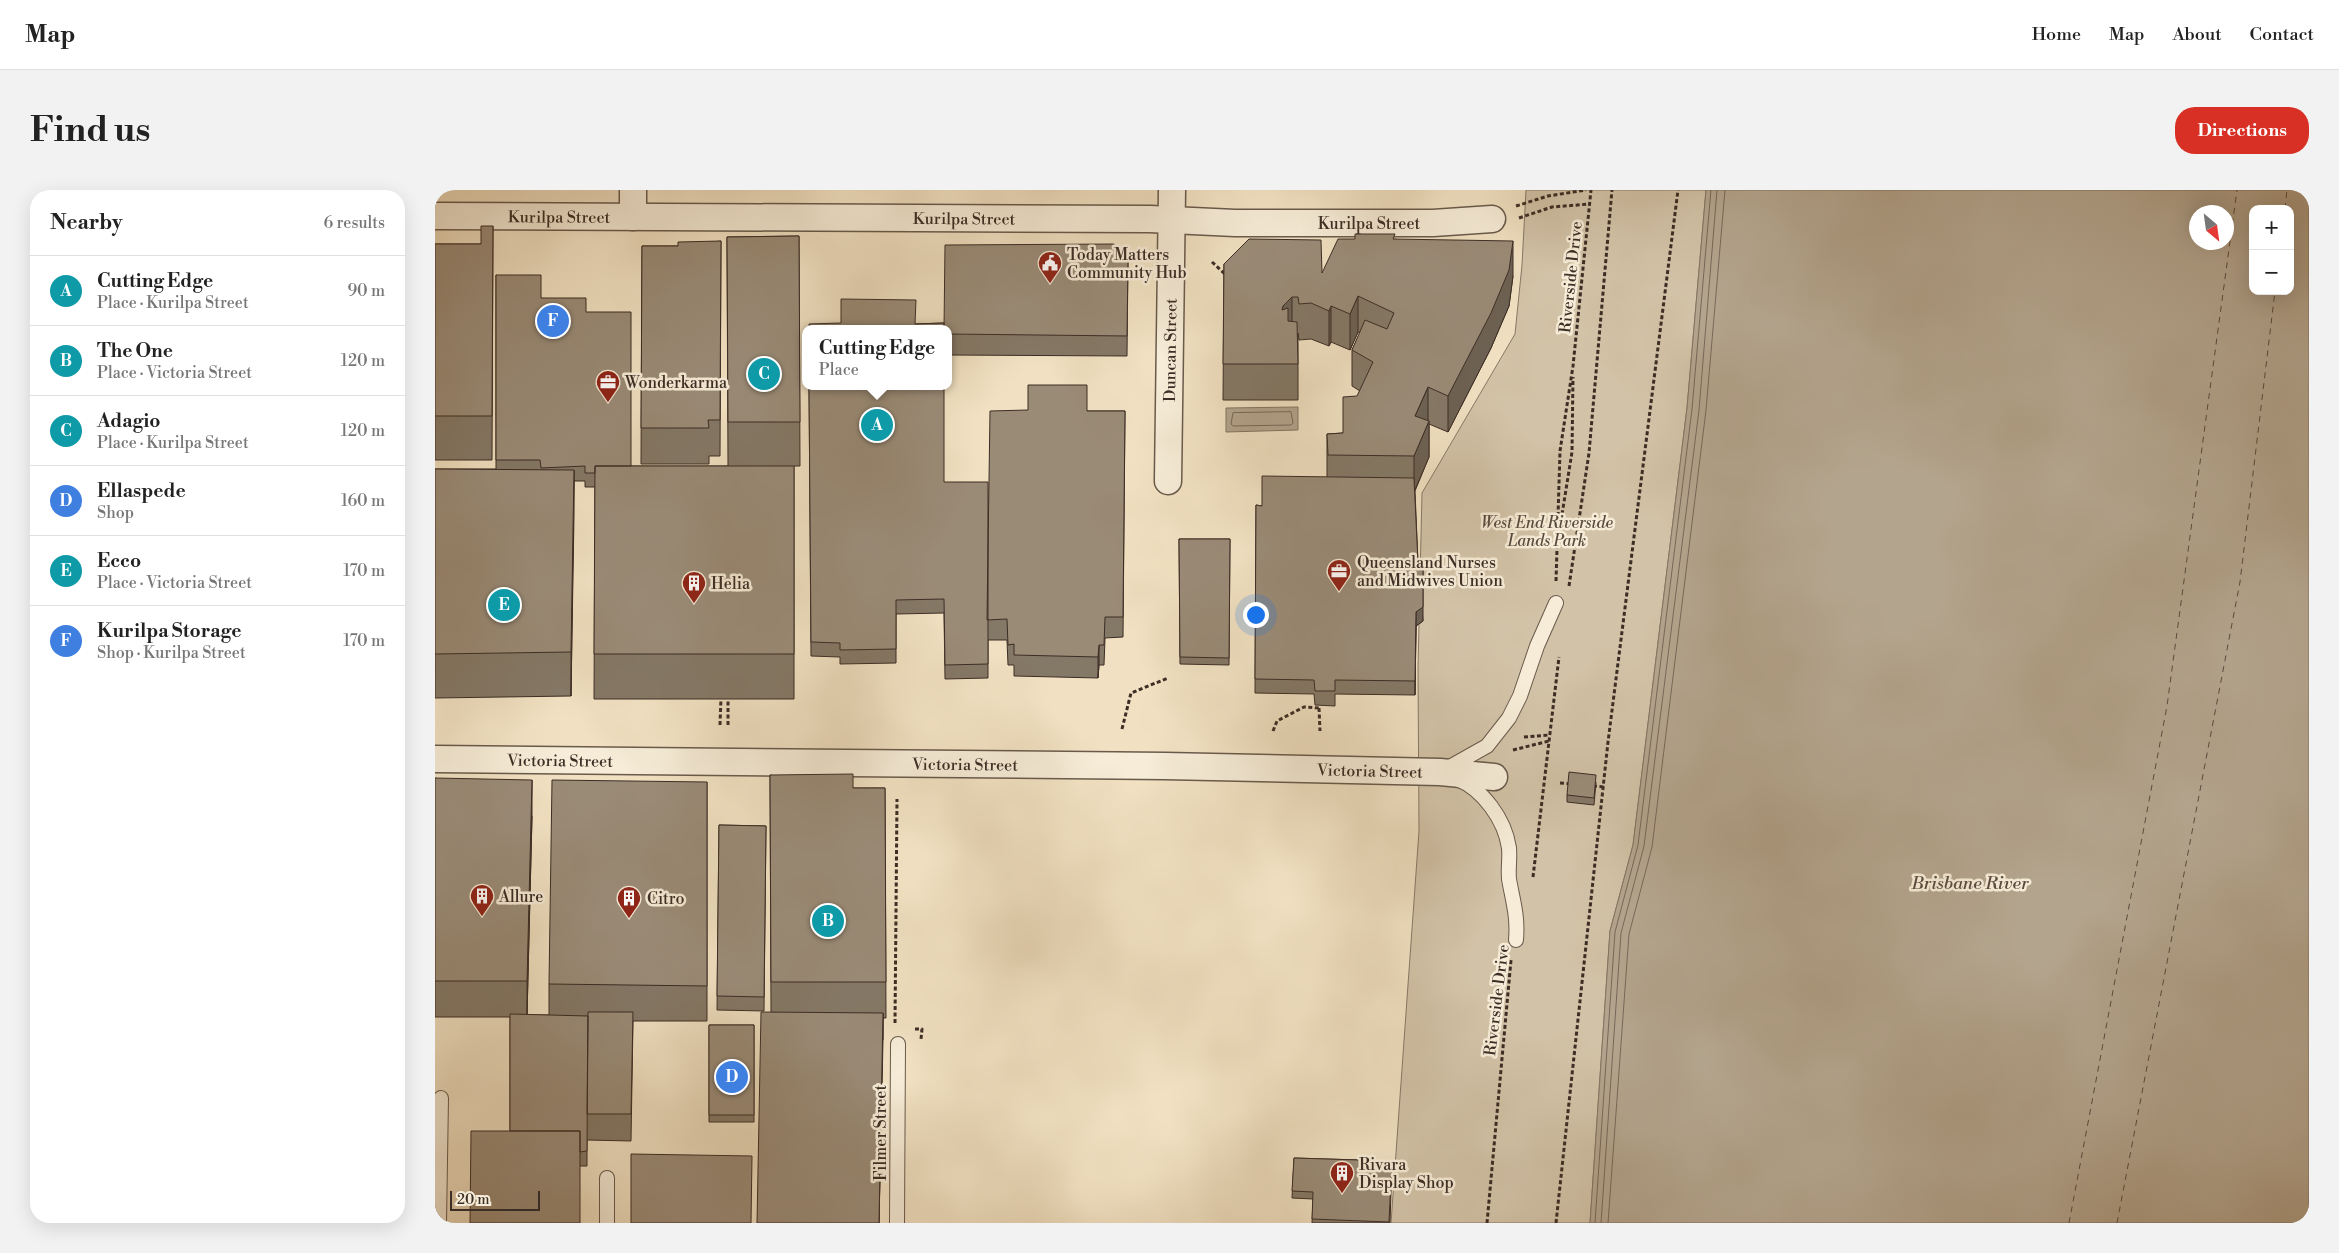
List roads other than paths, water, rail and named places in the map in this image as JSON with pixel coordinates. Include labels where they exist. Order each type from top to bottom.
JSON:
[{"type":"street","points":[[633,190],[633,217]]},
{"type":"street","name":"Duncan Street","points":[[1169,481],[1172,190]]},
{"type":"street","name":"Kurilpa Street","points":[[435,216],[1172,220],[1235,223],[1433,223],[1492,220]]},
{"type":"street","name":"Victoria Street","points":[[435,759],[1086,764],[1440,772],[1494,777]]},
{"type":"lane","points":[[1440,772],[1487,746],[1509,718],[1520,696],[1537,646],[1562,600]]},
{"type":"lane","points":[[1440,772],[1461,781],[1479,794],[1490,806],[1506,835],[1509,849],[1509,877],[1517,915],[1515,940]]},
{"type":"lane","name":"Filmer Street","points":[[897,1223],[898,1044]]},
{"type":"lane","points":[[439,1223],[441,1098]]},
{"type":"lane","points":[[607,1178],[607,1223]]},
{"type":"water","name":"Brisbane River","points":[[1706,190],[2309,190],[2309,1223],[1590,1223],[1610,931],[1633,845],[1687,408]]},
{"type":"water","points":[[1298,407],[1298,430],[1226,432],[1226,408]]},
{"type":"place","name":"Today Matters Community Hub","points":[[1050,284]]},
{"type":"place","name":"Kurilpa Storage","points":[[553,321]]},
{"type":"place","name":"Adagio","points":[[764,374]]},
{"type":"place","name":"Wonderkarma","points":[[608,403]]},
{"type":"place","name":"Cutting Edge","points":[[877,425]]},
{"type":"place","name":"Queensland Nurses and Midwives Union","points":[[1339,592]]},
{"type":"place","name":"Helia","points":[[694,604]]},
{"type":"place","name":"Ecco","points":[[504,605]]},
{"type":"place","name":"Allure","points":[[482,917]]},
{"type":"place","name":"Citro","points":[[629,919]]},
{"type":"place","name":"The One","points":[[828,921]]},
{"type":"place","name":"Ellaspede","points":[[732,1077]]},
{"type":"place","name":"Rivara Display Shop","points":[[1342,1194]]},
{"type":"park label","name":"West End Riverside Lands Park","points":[[1547,531]]}]
